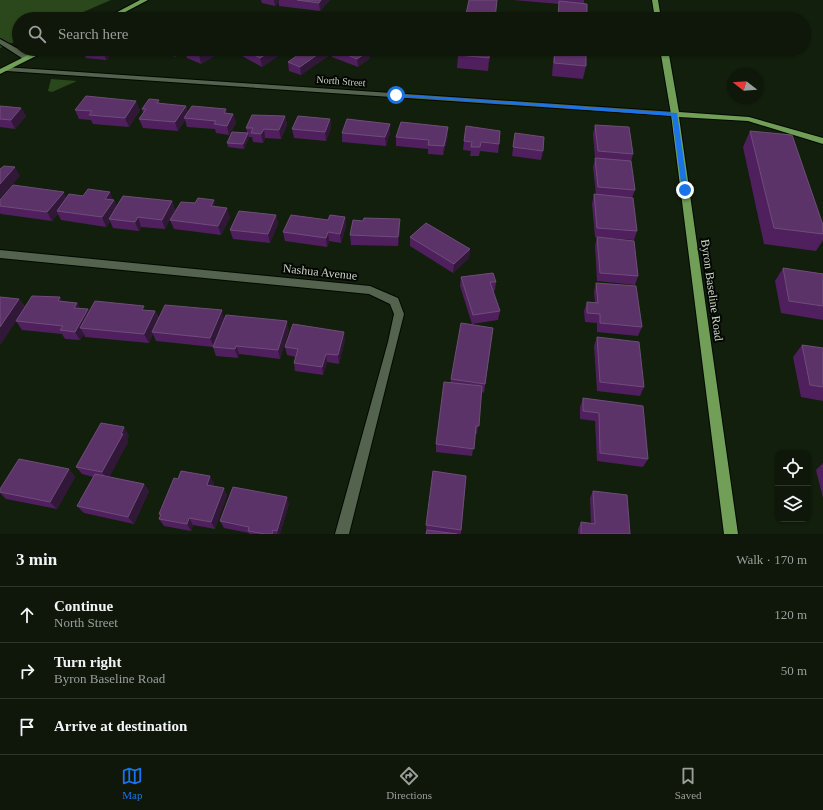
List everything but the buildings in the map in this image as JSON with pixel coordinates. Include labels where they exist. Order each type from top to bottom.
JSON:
[{"type":"main road","points":[[121,12],[145,0]]},
{"type":"main road","points":[[655,0],[657,12]]},
{"type":"main road","points":[[3,70],[32,56]]},
{"type":"main road","name":"Byron Baseline Road","points":[[665,56],[675,114],[731,534]]},
{"type":"main road","points":[[675,114],[749,119],[823,141]]},
{"type":"street","points":[[0,41],[12,48]]},
{"type":"street","name":"North Street","points":[[3,70],[675,114]]},
{"type":"street","name":"Nashua Avenue","points":[[0,254],[370,290],[394,301],[399,314],[393,342],[342,534]]},
{"type":"green space","points":[[0,0],[111,0],[83,12],[12,12],[12,43],[0,48]]},
{"type":"green space","points":[[51,79],[77,81],[52,92],[48,91]]},
{"type":"route","points":[[396,95],[675,114],[685,190]]}]
